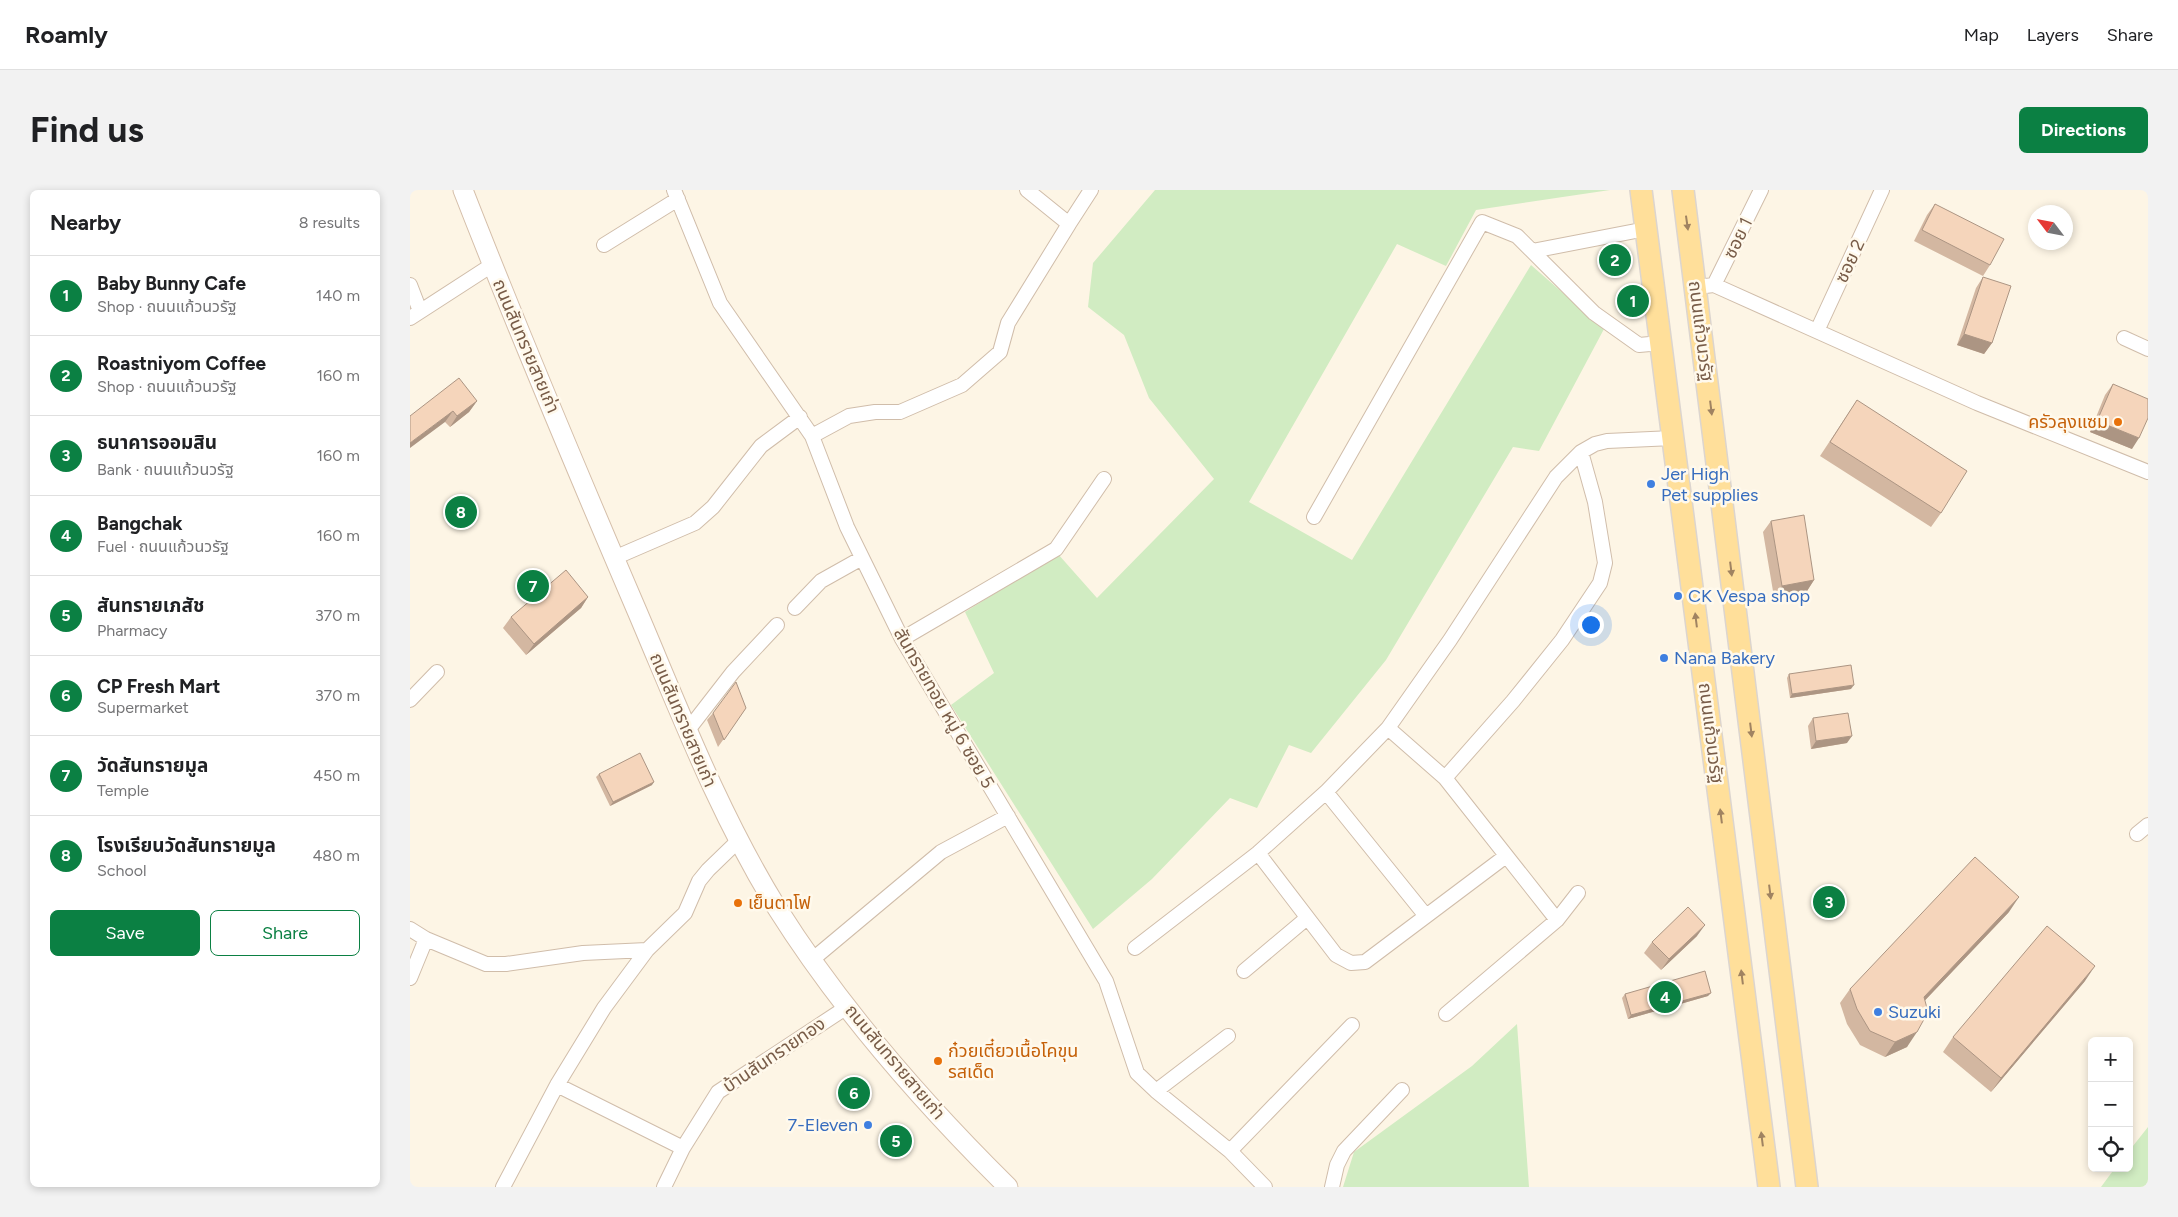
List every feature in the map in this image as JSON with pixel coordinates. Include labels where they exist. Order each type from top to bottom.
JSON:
[{"type":"main road","name":"ถนนสันทรายสายเก่า","points":[[463,190],[492,265],[614,558],[738,841],[778,909],[847,1007],[964,1143],[1008,1187]]},
{"type":"main road","name":"ถนนแก้วนวรัฐ","points":[[1641,190],[1769,1187]]},
{"type":"main road","name":"ถนนแก้วนวรัฐ","points":[[1683,190],[1705,286],[1807,1187]]},
{"type":"street","points":[[1027,190],[1069,224]]},
{"type":"street","points":[[812,436],[850,416],[875,412],[900,412],[962,385],[1000,352],[1008,323],[1091,190]]},
{"type":"street","name":"ซอย 1","points":[[1705,286],[1761,190]]},
{"type":"street","name":"ซอย 2","points":[[1817,331],[1882,190]]},
{"type":"street","points":[[604,245],[676,194]]},
{"type":"street","name":"สันทรายทอย หมู่ 6 ซอย 5","points":[[676,194],[720,303],[812,436],[847,527],[902,638],[1106,982],[1137,1072],[1156,1092],[1230,1151],[1265,1187]]},
{"type":"street","points":[[1314,517],[1482,222],[1517,236],[1594,313],[1631,340],[1639,345],[1661,343]]},
{"type":"street","points":[[1532,251],[1646,229]]},
{"type":"street","points":[[410,285],[415,315],[492,265]]},
{"type":"street","points":[[1705,286],[1817,331],[1977,403],[2148,472]]},
{"type":"street","points":[[2124,338],[2148,349]]},
{"type":"street","points":[[614,558],[695,523],[713,507],[761,446],[800,417]]},
{"type":"street","points":[[1135,948],[1258,854],[1326,792],[1388,728],[1450,640],[1556,477],[1581,452],[1595,444],[1607,441],[1673,438]]},
{"type":"street","points":[[1445,778],[1513,701],[1562,640],[1600,582],[1605,563],[1595,502],[1581,452]]},
{"type":"street","points":[[902,638],[1056,549],[1104,479]]},
{"type":"street","points":[[795,608],[821,581],[862,558]]},
{"type":"street","points":[[688,730],[733,672],[777,625]]},
{"type":"street","points":[[412,692],[437,672]]},
{"type":"street","points":[[1388,728],[1445,778],[1557,920]]},
{"type":"street","points":[[1326,792],[1426,916]]},
{"type":"street","points":[[813,959],[941,852],[1008,816]]},
{"type":"street","points":[[503,1187],[557,1085],[604,1008],[648,950],[685,913],[699,881],[738,841]]},
{"type":"street","points":[[1258,854],[1336,955],[1351,963],[1365,962],[1506,856]]},
{"type":"street","points":[[1446,1014],[1557,920],[1578,893]]},
{"type":"street","points":[[1244,971],[1306,918]]},
{"type":"street","points":[[410,929],[426,939],[486,964],[506,964],[583,953],[648,950]]},
{"type":"street","points":[[410,978],[426,939]]},
{"type":"street","name":"บ้านสันทรายทอง","points":[[664,1187],[683,1148],[718,1092],[847,1007]]},
{"type":"street","points":[[1230,1151],[1352,1025]]},
{"type":"street","points":[[1156,1092],[1228,1036]]},
{"type":"street","points":[[557,1085],[683,1148]]},
{"type":"street","points":[[1332,1187],[1337,1165],[1344,1151],[1402,1090]]},
{"type":"green space","points":[[1155,190],[1610,190],[1476,210],[1446,266],[1397,244],[1249,502],[1352,560],[1531,265],[1604,329],[1539,451],[1513,447],[1386,660],[1311,753],[1289,745],[1257,808],[1230,798],[1152,879],[1093,929],[951,705],[994,673],[965,612],[1058,554],[1097,598],[1214,479],[1149,398],[1124,335],[1088,307],[1093,263]]},
{"type":"green space","points":[[1517,1024],[1529,1187],[1343,1187],[1354,1152],[1472,1066]]},
{"type":"green space","points":[[2148,1127],[2148,1187],[2101,1187],[2112,1172],[2133,1172],[2133,1146]]},
{"type":"building","points":[[1935,204],[2004,239],[1990,265],[1922,230]]},
{"type":"building","points":[[1983,277],[2011,286],[1992,343],[1964,334]]},
{"type":"building","points":[[459,378],[477,401],[457,416],[453,411],[410,443],[410,416]]},
{"type":"building","name":"ครัวลุงแซม","points":[[2113,384],[2148,399],[2148,418],[2139,438],[2097,421]]},
{"type":"building","points":[[1857,400],[1967,471],[1941,513],[1830,442]]},
{"type":"building","points":[[1804,515],[1814,580],[1782,586],[1771,521]]},
{"type":"building","points":[[566,570],[588,597],[534,644],[511,617]]},
{"type":"building","points":[[1851,665],[1854,685],[1792,694],[1789,674]]},
{"type":"building","points":[[736,682],[746,708],[724,740],[713,713]]},
{"type":"building","points":[[1848,713],[1852,736],[1816,741],[1813,718]]},
{"type":"building","points":[[640,753],[654,782],[613,802],[599,774]]},
{"type":"building","points":[[1975,857],[2019,897],[1924,997],[1928,1012],[1917,1032],[1895,1042],[1870,1031],[1857,1009],[1850,989]]},
{"type":"building","points":[[1688,907],[1705,925],[1669,959],[1652,942]]},
{"type":"building","points":[[2047,926],[2095,966],[2001,1078],[1953,1037]]},
{"type":"building","points":[[1705,971],[1711,993],[1631,1015],[1625,994]]},
{"type":"place","name":"Roastniyom Coffee","points":[[1615,260]]},
{"type":"place","name":"Baby Bunny Cafe","points":[[1633,301]]},
{"type":"place","name":"ครัวลุงแซม","points":[[2118,422]]},
{"type":"place","name":"Jer High Pet supplies","points":[[1651,484]]},
{"type":"place","name":"โรงเรียนวัดสันทรายมูล","points":[[461,512]]},
{"type":"place","name":"วัดสันทรายมูล","points":[[533,586]]},
{"type":"place","name":"CK Vespa shop","points":[[1678,596]]},
{"type":"place","name":"Nana Bakery","points":[[1664,658]]},
{"type":"place","name":"ธนาคารออมสิน","points":[[1829,902]]},
{"type":"place","name":"เย็นตาโฟ","points":[[738,903]]},
{"type":"place","name":"Bangchak","points":[[1665,997]]},
{"type":"place","name":"Suzuki","points":[[1878,1012]]},
{"type":"place","name":"ก๋วยเตี๋ยวเนื้อโคขุน รสเด็ด","points":[[938,1061]]},
{"type":"place","name":"CP Fresh Mart","points":[[854,1093]]},
{"type":"place","name":"7-Eleven","points":[[868,1125]]},
{"type":"place","name":"สันทรายเภสัช","points":[[896,1141]]}]
